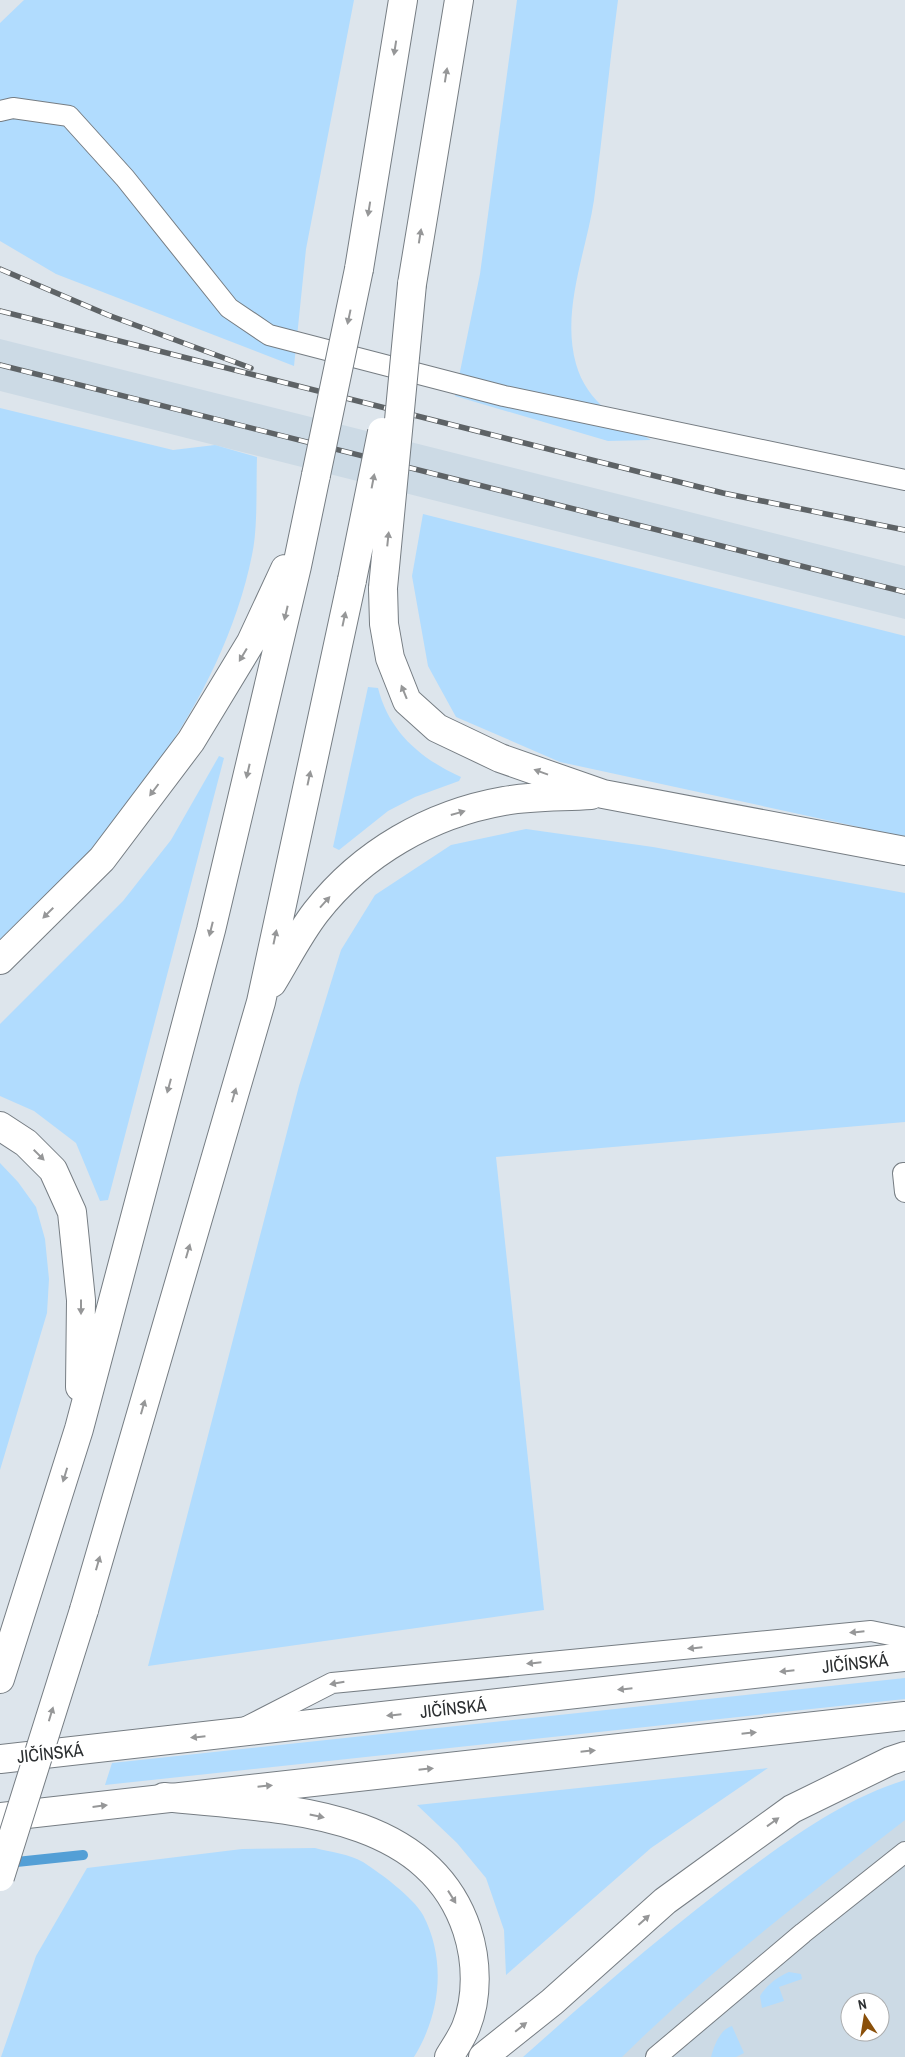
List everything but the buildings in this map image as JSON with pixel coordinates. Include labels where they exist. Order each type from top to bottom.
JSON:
[{"type":"main road","points":[[0,1680],[79,1429],[211,930],[292,565],[316,475],[359,270],[403,0]]},
{"type":"main road","points":[[0,1877],[84,1610],[261,1002],[352,580],[412,284],[459,0]]},
{"type":"main road","points":[[412,284],[383,588],[384,624],[390,658],[407,701],[437,728],[500,758],[603,794],[905,851]]},
{"type":"main road","points":[[0,960],[102,859],[192,741],[250,642],[292,565]]},
{"type":"main road","points":[[261,1002],[316,913],[355,869],[403,836],[451,815],[504,801],[603,794]]},
{"type":"main road","points":[[0,1126],[26,1143],[54,1170],[72,1212],[81,1300],[79,1429]]},
{"type":"main road","name":"JIČÍNSKÁ","points":[[0,1759],[905,1658]]},
{"type":"main road","points":[[0,1817],[164,1797],[905,1716]]},
{"type":"main road","points":[[483,2057],[552,2002],[665,1901],[792,1809],[890,1761],[905,1756]]},
{"type":"main road","points":[[164,1797],[302,1812],[350,1823],[384,1838],[410,1854],[432,1871],[450,1893],[461,1912],[473,1951],[475,1972],[473,1999],[466,2027],[449,2057]]},
{"type":"lane","points":[[0,111],[13,108],[69,116],[125,178],[229,308],[269,335],[504,396],[905,480]]},
{"type":"lane","points":[[905,1173],[903,1174],[905,1192]]},
{"type":"lane","points":[[236,1732],[332,1683],[871,1631],[905,1638]]},
{"type":"lane","points":[[656,2057],[803,1933],[905,1852]]},
{"type":"shaded area","points":[[24,0],[354,0],[306,249],[294,366],[56,274],[0,241],[0,23]]},
{"type":"shaded area","points":[[517,0],[618,0],[594,200],[573,302],[572,344],[581,378],[596,400],[627,425],[651,440],[608,441],[455,396],[480,274]]},
{"type":"shaded area","points":[[0,339],[905,566],[905,619],[0,391]]},
{"type":"shaded area","points":[[0,408],[173,450],[215,445],[257,457],[256,520],[252,555],[240,601],[224,646],[203,689],[179,731],[152,772],[123,810],[54,890],[0,940]]},
{"type":"shaded area","points":[[423,514],[905,636],[905,837],[560,762],[456,717],[428,666],[412,576]]},
{"type":"shaded area","points":[[368,687],[378,688],[390,718],[399,731],[420,753],[446,770],[461,777],[459,781],[415,797],[388,811],[339,850],[333,847]]},
{"type":"shaded area","points":[[219,756],[224,758],[108,1200],[100,1201],[76,1143],[34,1111],[0,1096],[0,1024],[123,901],[171,840]]},
{"type":"shaded area","points":[[526,829],[653,847],[905,893],[905,1122],[496,1157],[544,1610],[148,1666],[299,1086],[341,950],[375,895],[451,845]]},
{"type":"shaded area","points":[[0,1163],[18,1182],[36,1207],[45,1239],[49,1279],[47,1313],[0,1470]]},
{"type":"shaded area","points":[[905,1678],[905,1699],[105,1785],[112,1763]]},
{"type":"shaded area","points":[[768,1768],[651,1848],[506,1975],[504,1930],[486,1878],[457,1843],[417,1805]]},
{"type":"shaded area","points":[[905,1780],[905,1820],[724,1964],[622,2057],[523,2057],[659,1939],[764,1858],[821,1819],[862,1797]]},
{"type":"shaded area","points":[[905,1806],[905,2057],[577,2057]]},
{"type":"shaded area","points":[[315,1848],[346,1855],[363,1862],[404,1893],[423,1915],[431,1933],[435,1951],[438,1969],[437,1988],[430,2024],[414,2057],[1,2057],[36,1956],[87,1868],[242,1849]]},
{"type":"shaded area","points":[[789,1972],[801,1974],[802,1979],[779,1987],[784,2001],[762,2008],[760,1996],[762,1992],[780,1976]]},
{"type":"shaded area","points":[[732,2026],[744,2053],[736,2057],[711,2057],[721,2034]]},
{"type":"waterway","points":[[7,1863],[83,1855]]},
{"type":"railway","points":[[0,269],[108,315],[251,368]]},
{"type":"railway","points":[[0,311],[723,493],[905,530]]},
{"type":"railway","points":[[0,365],[905,592]]}]
